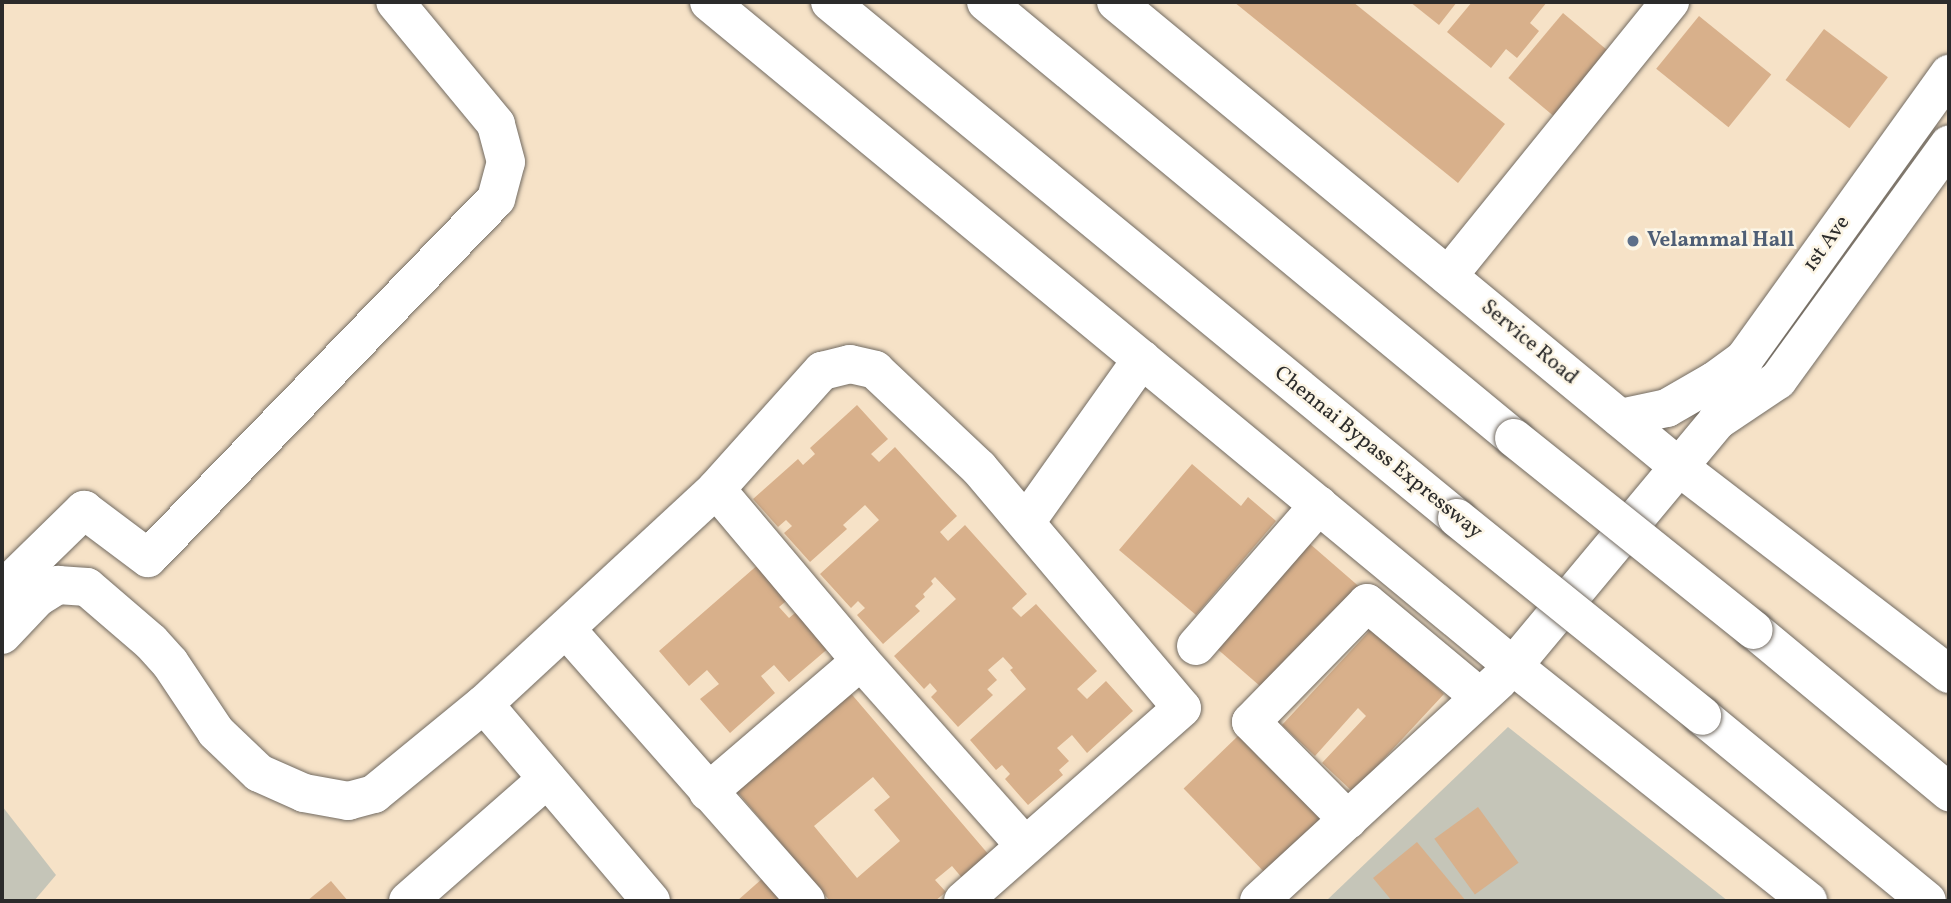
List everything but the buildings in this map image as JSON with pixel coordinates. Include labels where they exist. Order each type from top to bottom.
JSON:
[{"type":"main road","points":[[2,590],[84,510],[148,558],[496,199],[506,162],[496,124],[395,2]]},
{"type":"main road","points":[[709,2],[1513,666],[1808,901]]},
{"type":"main road","name":"Chennai Bypass Expressway","points":[[830,2],[1927,901]]},
{"type":"main road","points":[[986,2],[1514,438],[1754,630],[1949,792]]},
{"type":"main road","name":"Service Road","points":[[1116,2],[1679,467],[1949,674]]},
{"type":"main road","points":[[1448,276],[1650,8]]},
{"type":"main road","name":"1st Ave","points":[[1717,421],[1745,358],[1949,74]]},
{"type":"main road","points":[[1259,901],[1513,666],[1717,421],[1778,380],[1949,145]]},
{"type":"main road","points":[[1620,418],[1667,408],[1714,381],[1745,358]]},
{"type":"main road","points":[[1026,522],[1142,359]]},
{"type":"main road","points":[[2,635],[37,598],[58,585],[87,587],[151,642],[170,663],[216,732],[259,774],[304,793],[348,801],[374,794],[484,704],[567,630],[716,489],[822,371],[850,364],[875,370],[979,468],[1181,708],[963,901]]},
{"type":"main road","points":[[716,489],[861,661],[1025,846]]},
{"type":"main road","points":[[1196,646],[1319,505]]},
{"type":"main road","points":[[1348,820],[1251,722],[1367,603],[1480,697]]},
{"type":"main road","points":[[567,630],[806,901]]},
{"type":"main road","points":[[708,792],[861,661]]},
{"type":"main road","points":[[484,704],[651,901]]},
{"type":"main road","points":[[408,901],[547,779]]},
{"type":"shaded area","points":[[1508,727],[1728,901],[1326,901]]},
{"type":"shaded area","points":[[2,806],[56,875],[34,901],[2,901]]},
{"type":"place","name":"Velammal Hall","points":[[1633,241]]}]
